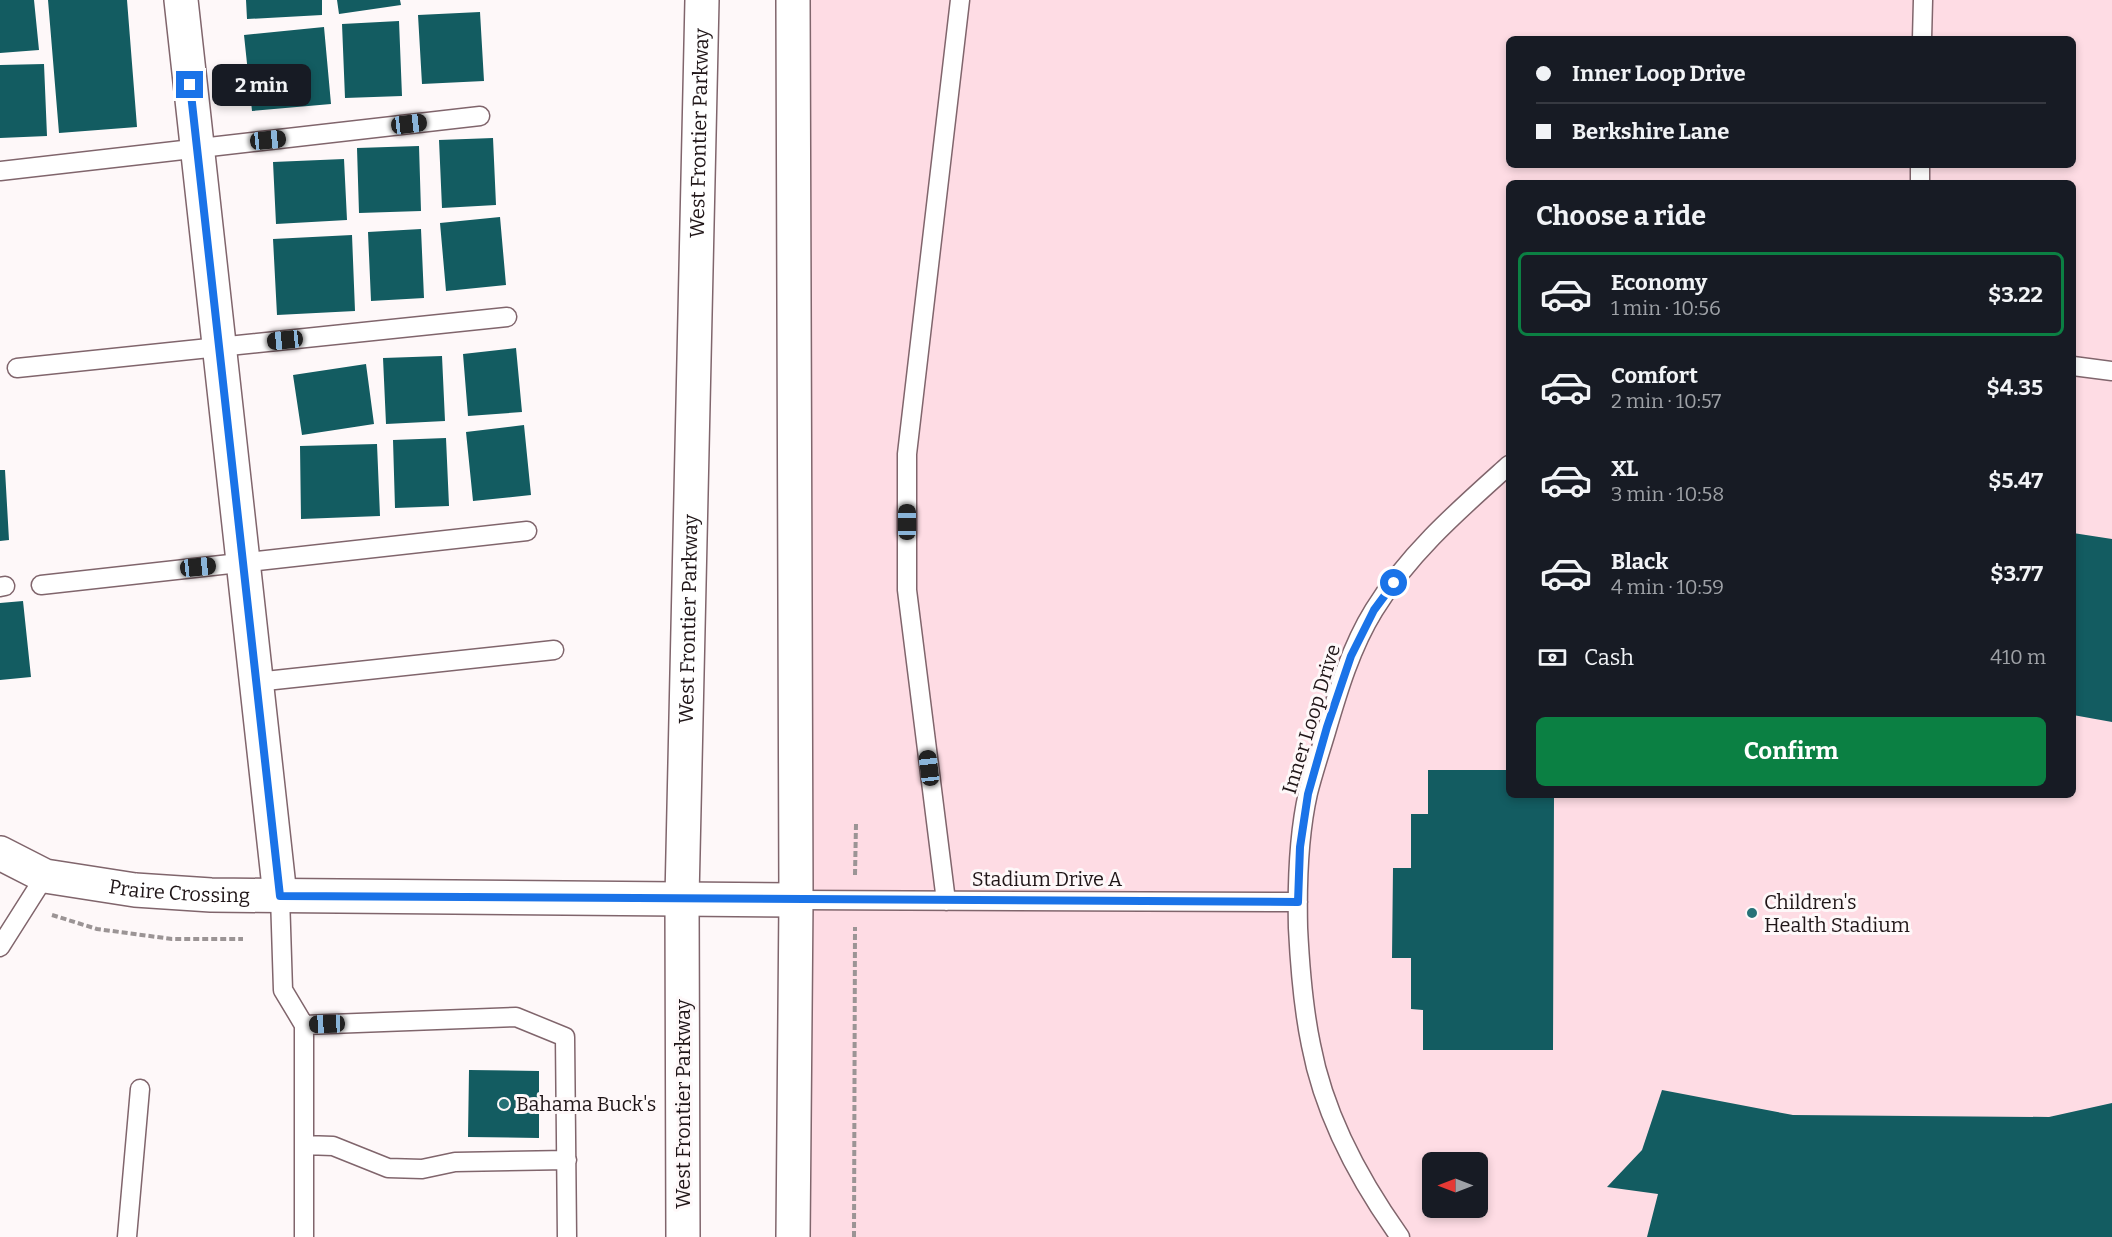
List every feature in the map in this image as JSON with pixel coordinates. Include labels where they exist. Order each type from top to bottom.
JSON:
[{"type":"street","points":[[181,0],[280,896]]},
{"type":"street","name":"West Frontier Parkway","points":[[683,1237],[682,898],[702,0]]},
{"type":"street","points":[[793,0],[796,900],[794,1237]]},
{"type":"street","name":"Praire Crossing","points":[[0,853],[45,876],[135,890],[211,895],[796,900]]},
{"type":"lane","points":[[946,901],[907,590],[907,454],[960,0]]},
{"type":"lane","points":[[1922,36],[1923,0]]},
{"type":"lane","points":[[0,171],[480,116]]},
{"type":"lane","points":[[17,368],[507,317]]},
{"type":"lane","points":[[2076,366],[2112,371]]},
{"type":"lane","name":"Inner Loop Drive","points":[[1400,1237],[1342,1140],[1324,1092],[1311,1047],[1303,997],[1298,902],[1300,847],[1308,794],[1334,705],[1351,656],[1374,610],[1403,570],[1438,529],[1506,468]]},
{"type":"lane","points":[[41,585],[528,531]]},
{"type":"lane","points":[[256,682],[554,650]]},
{"type":"lane","points":[[0,947],[45,876]]},
{"type":"lane","points":[[280,896],[283,990],[304,1025],[304,1237]]},
{"type":"lane","name":"Stadium Drive A","points":[[796,900],[1298,902]]},
{"type":"lane","points":[[304,1025],[516,1017],[565,1037],[567,1237]]},
{"type":"lane","points":[[127,1237],[140,1089]]},
{"type":"lane","points":[[304,1145],[333,1146],[388,1168],[422,1169],[455,1162],[567,1160]]},
{"type":"path","points":[[854,1237],[856,824]]},
{"type":"path","points":[[26,906],[97,929],[172,939],[243,939]]},
{"type":"shaded area","points":[[799,0],[2112,0],[2112,1237],[796,1237]]},
{"type":"building","points":[[0,0],[34,0],[39,50],[0,53]]},
{"type":"building","points":[[48,0],[127,0],[137,127],[59,133]]},
{"type":"building","points":[[246,0],[322,0],[322,15],[247,19]]},
{"type":"building","points":[[337,0],[400,0],[401,5],[339,14]]},
{"type":"building","points":[[480,12],[484,81],[422,84],[418,15]]},
{"type":"building","points":[[399,21],[402,96],[345,98],[342,24]]},
{"type":"building","points":[[324,27],[331,104],[252,111],[244,35]]},
{"type":"building","points":[[44,64],[47,136],[0,138],[0,65]]},
{"type":"building","points":[[493,138],[496,205],[442,208],[439,140]]},
{"type":"building","points":[[419,146],[421,211],[359,213],[357,148]]},
{"type":"building","points":[[344,159],[347,220],[276,224],[273,162]]},
{"type":"building","points":[[500,217],[506,285],[446,291],[440,223]]},
{"type":"building","points":[[421,229],[424,298],[371,301],[368,232]]},
{"type":"building","points":[[352,235],[355,311],[277,315],[273,239]]},
{"type":"building","points":[[516,348],[522,412],[468,416],[463,354]]},
{"type":"building","points":[[442,356],[445,421],[386,424],[383,358]]},
{"type":"building","points":[[366,364],[374,424],[302,435],[293,375]]},
{"type":"building","points":[[524,425],[531,495],[473,501],[466,432]]},
{"type":"building","points":[[446,438],[449,506],[395,508],[393,440]]},
{"type":"building","points":[[377,444],[380,516],[301,519],[300,446]]},
{"type":"building","points":[[0,470],[5,470],[9,540],[0,541]]},
{"type":"building","points":[[2076,533],[2112,539],[2112,722],[2076,716]]},
{"type":"building","points":[[23,601],[31,677],[0,680],[0,603]]},
{"type":"building","points":[[1428,770],[1506,770],[1506,798],[1554,798],[1553,1050],[1423,1050],[1423,1010],[1411,1009],[1411,958],[1392,958],[1393,868],[1411,868],[1411,814],[1428,814]]},
{"type":"building","name":"Bahama Buck's","points":[[469,1070],[539,1071],[539,1138],[468,1137]]},
{"type":"building","points":[[1662,1090],[1793,1115],[2049,1117],[2112,1103],[2112,1237],[1647,1237],[1658,1194],[1607,1187],[1642,1150]]},
{"type":"place","name":"Children's Health Stadium","points":[[1752,913]]},
{"type":"place","name":"Bahama Buck's","points":[[504,1104]]},
{"type":"route","points":[[190,85],[280,896],[1298,902],[1300,847],[1308,794],[1327,727],[1351,656],[1374,610],[1394,583]]}]
